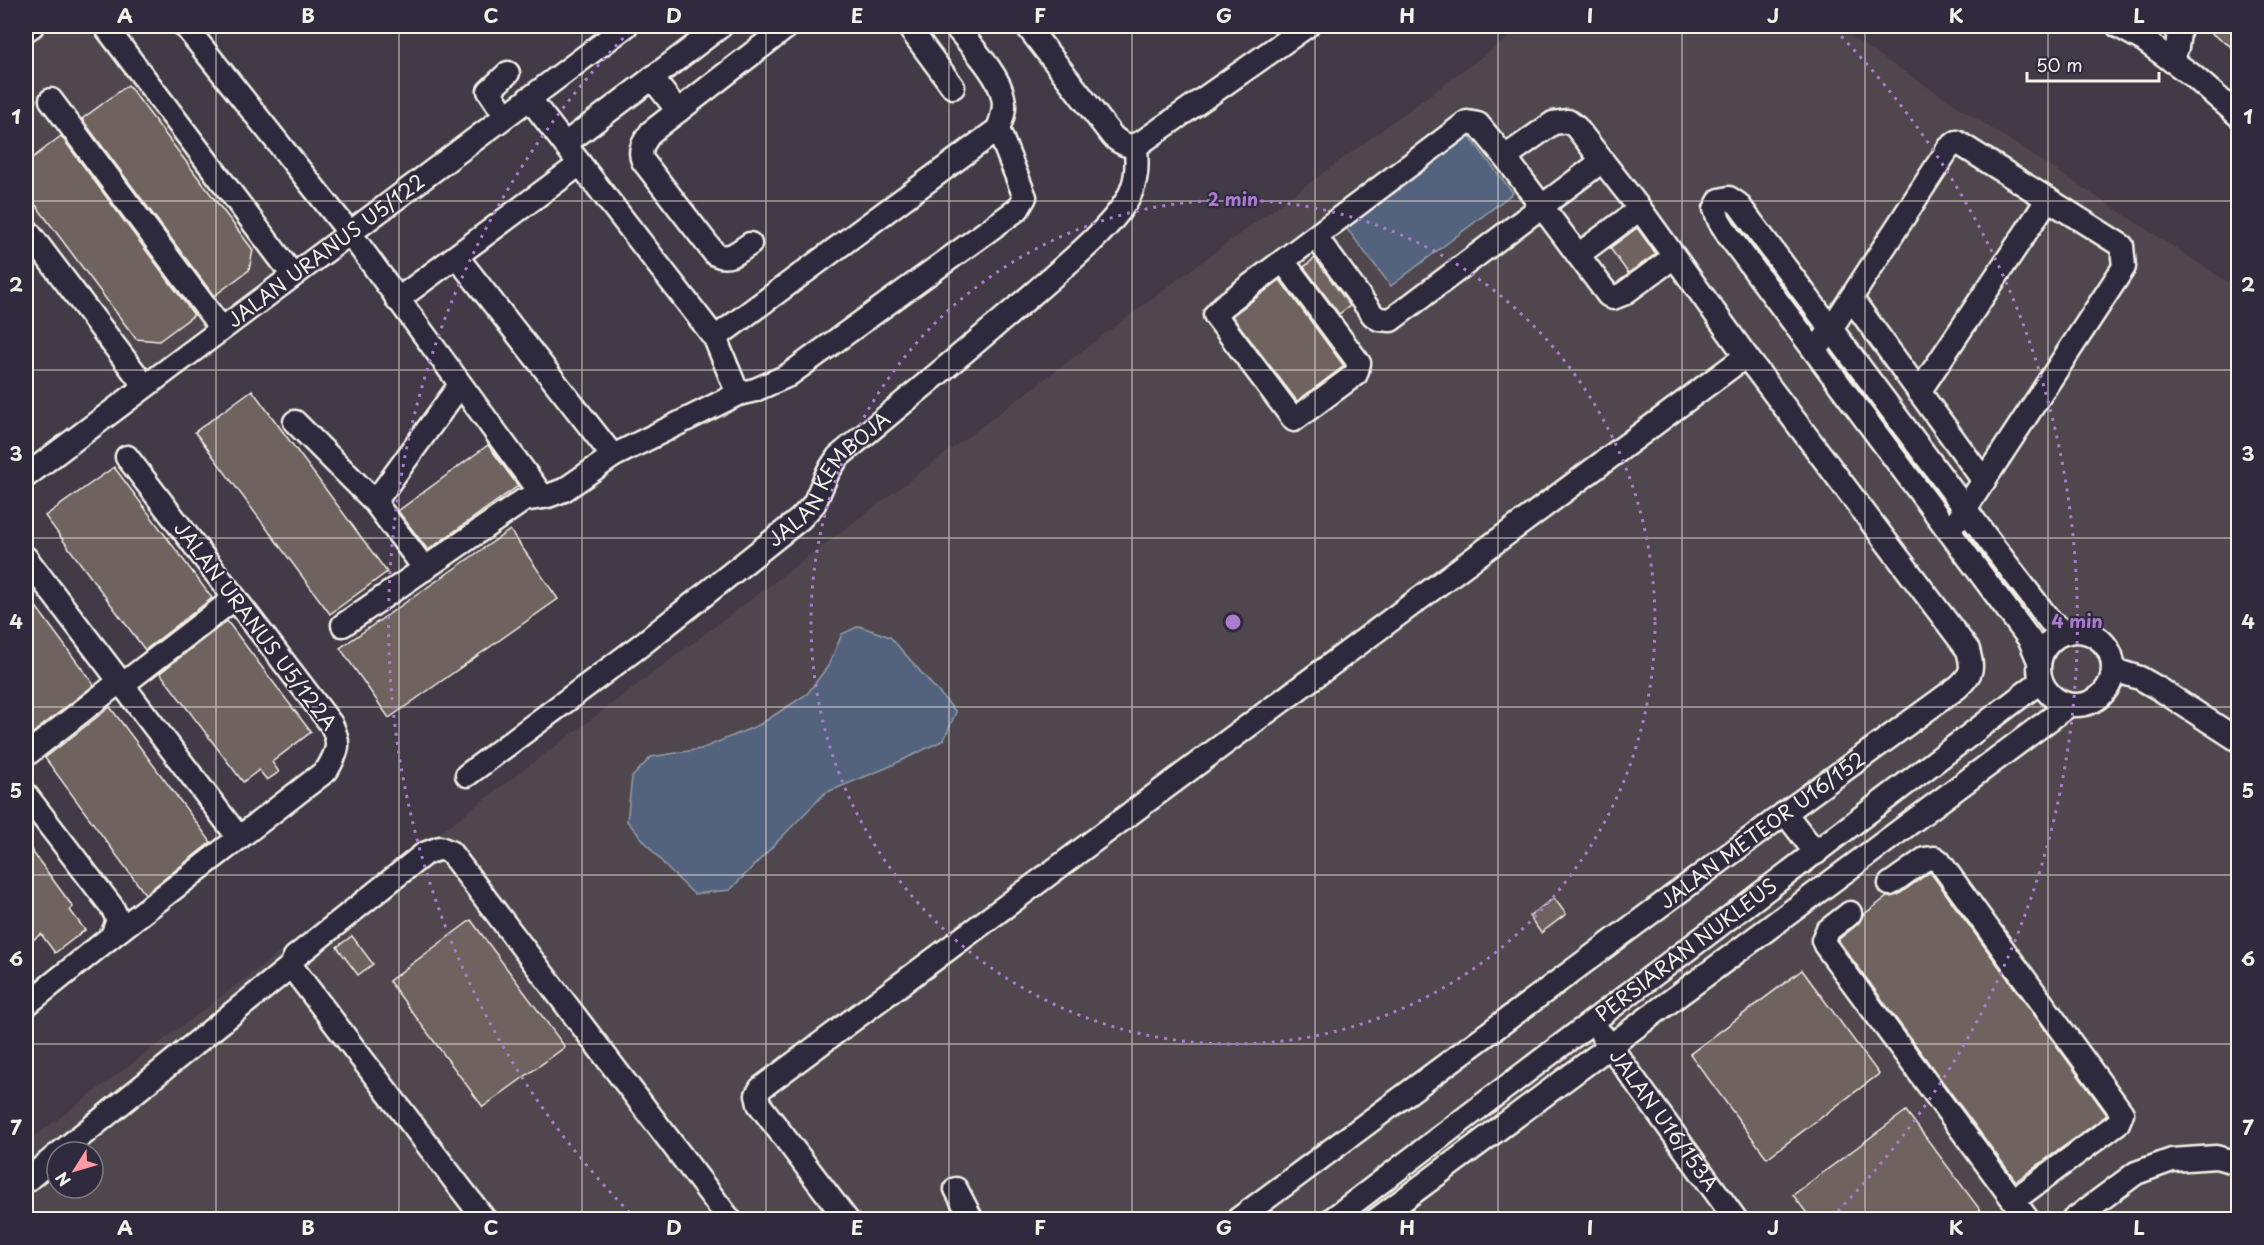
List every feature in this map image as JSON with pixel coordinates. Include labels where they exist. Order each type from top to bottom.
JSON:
[{"type":"street","points":[[26,30],[32,26]]},
{"type":"street","points":[[105,26],[292,274]]},
{"type":"street","points":[[185,26],[348,232],[543,497]]},
{"type":"street","name":"JALAN URANUS U5/122","points":[[26,476],[348,232],[626,26]]},
{"type":"street","points":[[565,144],[721,26]]},
{"type":"street","points":[[750,244],[730,257],[724,258],[715,254],[643,161],[640,154],[651,132],[788,26]]},
{"type":"street","points":[[908,26],[953,87]]},
{"type":"street","points":[[715,338],[998,129],[1004,114],[1003,97],[997,81],[955,26]]},
{"type":"street","points":[[1027,26],[1113,137],[1123,144],[1136,145],[1306,26]]},
{"type":"street","points":[[2118,26],[2145,41],[2172,61],[2238,115]]},
{"type":"street","points":[[2172,61],[2180,26]]},
{"type":"street","points":[[506,115],[489,91],[508,73]]},
{"type":"street","points":[[652,78],[678,111]]},
{"type":"street","points":[[529,98],[715,338],[738,394]]},
{"type":"street","points":[[51,100],[221,328]]},
{"type":"street","name":"JALAN METEOR U16/152","points":[[1237,1220],[1958,687],[1969,677],[1972,666],[1968,650],[1746,356],[1640,209],[1569,121],[1553,123],[1505,157]]},
{"type":"street","points":[[1283,261],[1359,363],[1356,374],[1294,420],[1215,315],[1223,306],[1467,122],[1478,124],[1505,157],[1608,295],[1613,298],[1623,294],[1674,257]]},
{"type":"street","points":[[343,625],[524,500],[564,490],[614,456],[738,394],[755,390],[787,375],[1018,209],[1025,197],[998,129]]},
{"type":"street","points":[[1816,352],[1948,149],[1957,142],[2122,246],[2124,267],[1950,532]]},
{"type":"street","name":"JALAN KEMBOJA","points":[[467,775],[641,645],[800,519],[814,504],[828,472],[838,457],[969,349],[1073,259],[1121,210],[1135,181],[1136,145]]},
{"type":"street","points":[[1316,237],[1373,315],[1386,321],[1391,320],[1602,161]]},
{"type":"street","points":[[397,300],[580,164]]},
{"type":"street","points":[[2040,671],[2049,642],[2066,633],[2085,632],[2097,637],[2106,646],[2112,657],[2114,670],[2111,683],[2104,694],[2088,704],[2069,705],[2057,701],[2047,692],[2040,671],[2030,640],[1719,220],[1715,209],[1720,200],[1729,198],[1738,204],[2050,621],[2066,633]]},
{"type":"street","points":[[1919,392],[2048,199]]},
{"type":"street","points":[[1578,255],[1640,209]]},
{"type":"street","points":[[26,229],[144,385]]},
{"type":"street","points":[[457,257],[614,456]]},
{"type":"street","points":[[1851,298],[1984,481]]},
{"type":"street","points":[[847,1220],[759,1104],[757,1095],[761,1088],[1746,356]]},
{"type":"street","points":[[373,500],[380,495],[460,385]]},
{"type":"street","points":[[295,422],[373,500],[425,569]]},
{"type":"street","name":"JALAN URANUS U5/122A","points":[[26,1005],[115,928],[239,838],[327,770],[335,755],[339,739],[331,724],[127,457]]},
{"type":"street","points":[[26,558],[239,838]]},
{"type":"street","points":[[26,755],[235,598]]},
{"type":"street","points":[[2114,670],[2140,678],[2161,690],[2238,741]]},
{"type":"street","name":"PERSIARAN NUKLEUS","points":[[1331,1220],[1816,853],[2040,671]]},
{"type":"street","name":"PERSIARAN NUKLEUS","points":[[1376,1220],[2069,705]]},
{"type":"street","points":[[26,795],[112,907],[115,928]]},
{"type":"street","points":[[1785,813],[1816,853]]},
{"type":"street","points":[[76,1140],[291,966],[295,957],[424,854],[440,848],[450,852],[730,1220]]},
{"type":"street","points":[[1890,884],[1925,859],[1935,858],[1939,861],[2122,1113],[2118,1123],[2014,1200]]},
{"type":"street","points":[[1850,913],[1827,931],[1823,940],[1825,945],[2028,1220]]},
{"type":"street","points":[[291,966],[485,1220]]},
{"type":"street","name":"JALAN U16/153A","points":[[1592,1022],[1736,1220]]},
{"type":"street","points":[[2073,1220],[2136,1173],[2172,1160],[2216,1157],[2238,1163]]},
{"type":"street","points":[[26,1181],[45,1165]]},
{"type":"street","points":[[956,1189],[972,1220]]},
{"type":"shaded area","points":[[26,26],[96,26],[282,274],[146,373],[26,213]]},
{"type":"shaded area","points":[[1524,26],[1834,26],[2238,289],[2238,1219],[26,1220],[26,1143],[1181,277]]},
{"type":"water","points":[[1466,132],[1513,193],[1391,286],[1344,225]]},
{"type":"water","points":[[859,626],[890,637],[956,712],[944,740],[886,768],[825,793],[730,890],[694,894],[669,870],[627,821],[632,777],[651,757],[701,749],[759,725],[807,694],[828,666],[842,634]]},
{"type":"building","points":[[2200,26],[2238,26],[2238,51]]},
{"type":"building","points":[[128,85],[253,250],[249,270],[214,296],[82,119]]},
{"type":"building","points":[[61,136],[194,315],[159,341],[136,339],[26,192],[26,163]]},
{"type":"building","points":[[1637,228],[1656,254],[1628,273],[1610,248]]},
{"type":"building","points":[[1315,258],[1350,306],[1339,314],[1304,267]]},
{"type":"building","points":[[1280,280],[1344,366],[1297,401],[1232,316]]},
{"type":"building","points":[[252,390],[387,572],[330,614],[195,432]]},
{"type":"building","points":[[488,445],[518,486],[428,550],[398,511]]},
{"type":"building","points":[[114,467],[212,598],[145,650],[45,516]]},
{"type":"building","points":[[510,530],[558,599],[389,718],[340,648]]},
{"type":"building","points":[[26,593],[94,685],[29,736],[26,731]]},
{"type":"building","points":[[227,621],[311,732],[272,762],[279,772],[267,780],[259,770],[243,782],[160,673]]},
{"type":"building","points":[[110,707],[211,842],[145,894],[45,758]]},
{"type":"building","points":[[26,843],[73,907],[70,910],[85,930],[55,953],[41,934],[26,945]]},
{"type":"building","points":[[1930,872],[2107,1115],[2016,1181],[1838,940],[1858,924],[1863,915],[1887,897],[1898,895]]},
{"type":"building","points":[[1554,898],[1566,914],[1541,933],[1529,916]]},
{"type":"building","points":[[471,920],[565,1047],[483,1107],[389,981]]},
{"type":"building","points":[[352,936],[373,964],[358,975],[337,947]]},
{"type":"building","points":[[1802,970],[1879,1074],[1767,1158],[1690,1054]]},
{"type":"building","points":[[1906,1111],[1981,1211],[1969,1220],[1812,1220],[1793,1195]]}]
